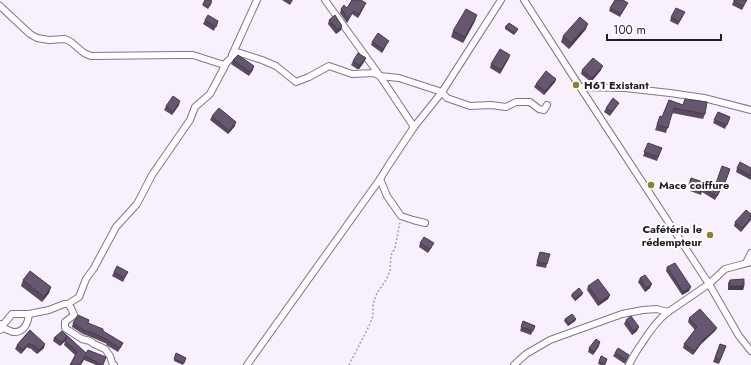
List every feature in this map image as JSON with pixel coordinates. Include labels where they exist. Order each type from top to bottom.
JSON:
[{"type":"street","points":[[29,314],[28,323],[22,329],[14,332],[1,327],[12,314],[29,314],[49,310],[64,304],[68,304],[79,297],[86,279],[94,268],[116,227],[137,204],[152,175],[190,120],[195,107],[210,94],[224,65],[234,51],[257,0]]},
{"type":"street","points":[[325,0],[380,76],[414,128]]},
{"type":"street","points":[[247,365],[380,179],[414,128],[440,95],[501,0]]},
{"type":"street","points":[[524,0],[751,351]]},
{"type":"street","points":[[0,6],[30,34],[37,38],[49,40],[65,39],[71,42],[84,54],[91,56],[193,56],[224,65]]},
{"type":"street","points":[[224,65],[237,52],[276,66],[296,82],[309,78],[329,66],[352,74],[374,73],[380,76],[399,78],[470,106],[490,105],[506,107],[516,102],[530,102],[539,110],[544,110],[547,105]]},
{"type":"street","points":[[580,87],[625,88],[670,93],[704,98],[751,110]]},
{"type":"street","points":[[380,179],[387,196],[401,216],[425,223]]},
{"type":"street","points":[[629,365],[651,329],[660,319],[709,284],[726,269],[748,262],[751,253]]},
{"type":"street","points":[[68,304],[74,316],[65,322],[65,328],[82,339],[90,341],[105,349],[114,365]]},
{"type":"street","points":[[514,365],[526,354],[550,340],[622,314],[657,309],[668,312]]},
{"type":"path","points":[[349,365],[369,326],[373,316],[373,304],[377,293],[386,280],[390,270],[391,255],[395,248],[401,216]]},
{"type":"building","points":[[205,0],[212,1],[208,7],[203,4]]},
{"type":"building","points":[[352,0],[361,0],[366,3],[359,14],[354,11],[348,19],[341,9],[344,5],[347,8]]},
{"type":"building","points":[[615,0],[623,0],[628,3],[621,14],[610,8]]},
{"type":"building","points":[[734,0],[747,0],[743,6]]},
{"type":"building","points":[[676,8],[685,12],[679,22],[671,17]]},
{"type":"building","points":[[466,9],[477,15],[465,37],[453,31]]},
{"type":"building","points":[[208,15],[218,21],[216,27],[205,20]]},
{"type":"building","points":[[335,15],[342,26],[338,30],[329,20]]},
{"type":"building","points":[[580,17],[588,24],[571,43],[563,36]]},
{"type":"building","points":[[509,23],[518,29],[515,33],[505,27]]},
{"type":"building","points":[[378,33],[389,41],[383,49],[372,42]]},
{"type":"building","points":[[500,49],[510,55],[501,70],[491,64]]},
{"type":"building","points":[[358,53],[366,58],[360,65],[353,61]]},
{"type":"building","points":[[238,55],[254,66],[250,72],[233,60]]},
{"type":"building","points":[[593,58],[603,66],[592,78],[582,70]]},
{"type":"building","points":[[546,71],[556,79],[545,91],[536,84]]},
{"type":"building","points":[[173,96],[180,101],[173,112],[166,106]]},
{"type":"building","points":[[613,98],[619,103],[612,112],[606,108]]},
{"type":"building","points":[[685,99],[707,102],[705,114],[674,108],[668,128],[657,125],[669,100],[683,105]]},
{"type":"building","points":[[219,108],[236,122],[229,131],[212,116]]},
{"type":"building","points":[[718,112],[730,117],[727,125],[714,120]]},
{"type":"building","points":[[648,143],[662,148],[658,157],[644,152]]},
{"type":"building","points":[[740,162],[751,168],[751,176],[737,168]]},
{"type":"building","points":[[722,166],[730,169],[723,188],[722,187],[717,196],[703,189],[702,191],[691,188],[693,183],[690,181],[691,178],[715,186]]},
{"type":"building","points":[[746,210],[751,214],[751,218],[742,228],[735,222]]},
{"type":"building","points":[[424,237],[434,243],[430,249],[420,243]]},
{"type":"building","points":[[540,252],[550,254],[547,264],[537,262]]},
{"type":"building","points":[[675,263],[691,287],[683,292],[667,267]]},
{"type":"building","points":[[117,266],[128,272],[124,278],[114,272]]},
{"type":"building","points":[[30,271],[51,287],[44,297],[23,280]]},
{"type":"building","points":[[645,275],[652,284],[646,288],[640,278]]},
{"type":"building","points":[[598,279],[610,295],[600,302],[588,286]]},
{"type":"building","points":[[744,279],[744,286],[730,286],[730,280]]},
{"type":"building","points":[[579,288],[583,293],[575,299],[572,294]]},
{"type":"building","points":[[700,309],[717,328],[703,340],[695,351],[684,344],[697,327],[689,318]]},
{"type":"building","points":[[572,314],[576,319],[569,324],[565,319]]},
{"type":"building","points":[[78,315],[89,320],[88,323],[103,329],[103,331],[123,343],[120,348],[108,340],[84,330],[73,323]]},
{"type":"building","points":[[631,316],[639,327],[633,331],[626,320]]},
{"type":"building","points":[[523,321],[535,326],[533,331],[521,327]]},
{"type":"building","points":[[30,330],[45,344],[39,350],[29,343],[23,350],[17,345]]},
{"type":"building","points":[[62,331],[86,353],[88,350],[106,357],[103,365],[96,363],[97,362],[85,356],[80,365],[70,365],[77,352],[65,341],[67,336],[62,342],[54,338]]},
{"type":"building","points":[[596,339],[600,342],[594,352],[589,348]]},
{"type":"building","points":[[720,344],[726,346],[720,360],[715,358]]},
{"type":"building","points":[[618,348],[629,355],[626,360],[615,353]]},
{"type":"building","points":[[176,353],[186,358],[184,363],[174,359]]},
{"type":"building","points":[[601,356],[607,359],[605,364],[599,362]]},
{"type":"place","name":"H61 Existant","points":[[576,85]]},
{"type":"place","name":"Mace coiffure","points":[[651,185]]},
{"type":"place","name":"Cafétéria le rédempteur","points":[[710,235]]}]
